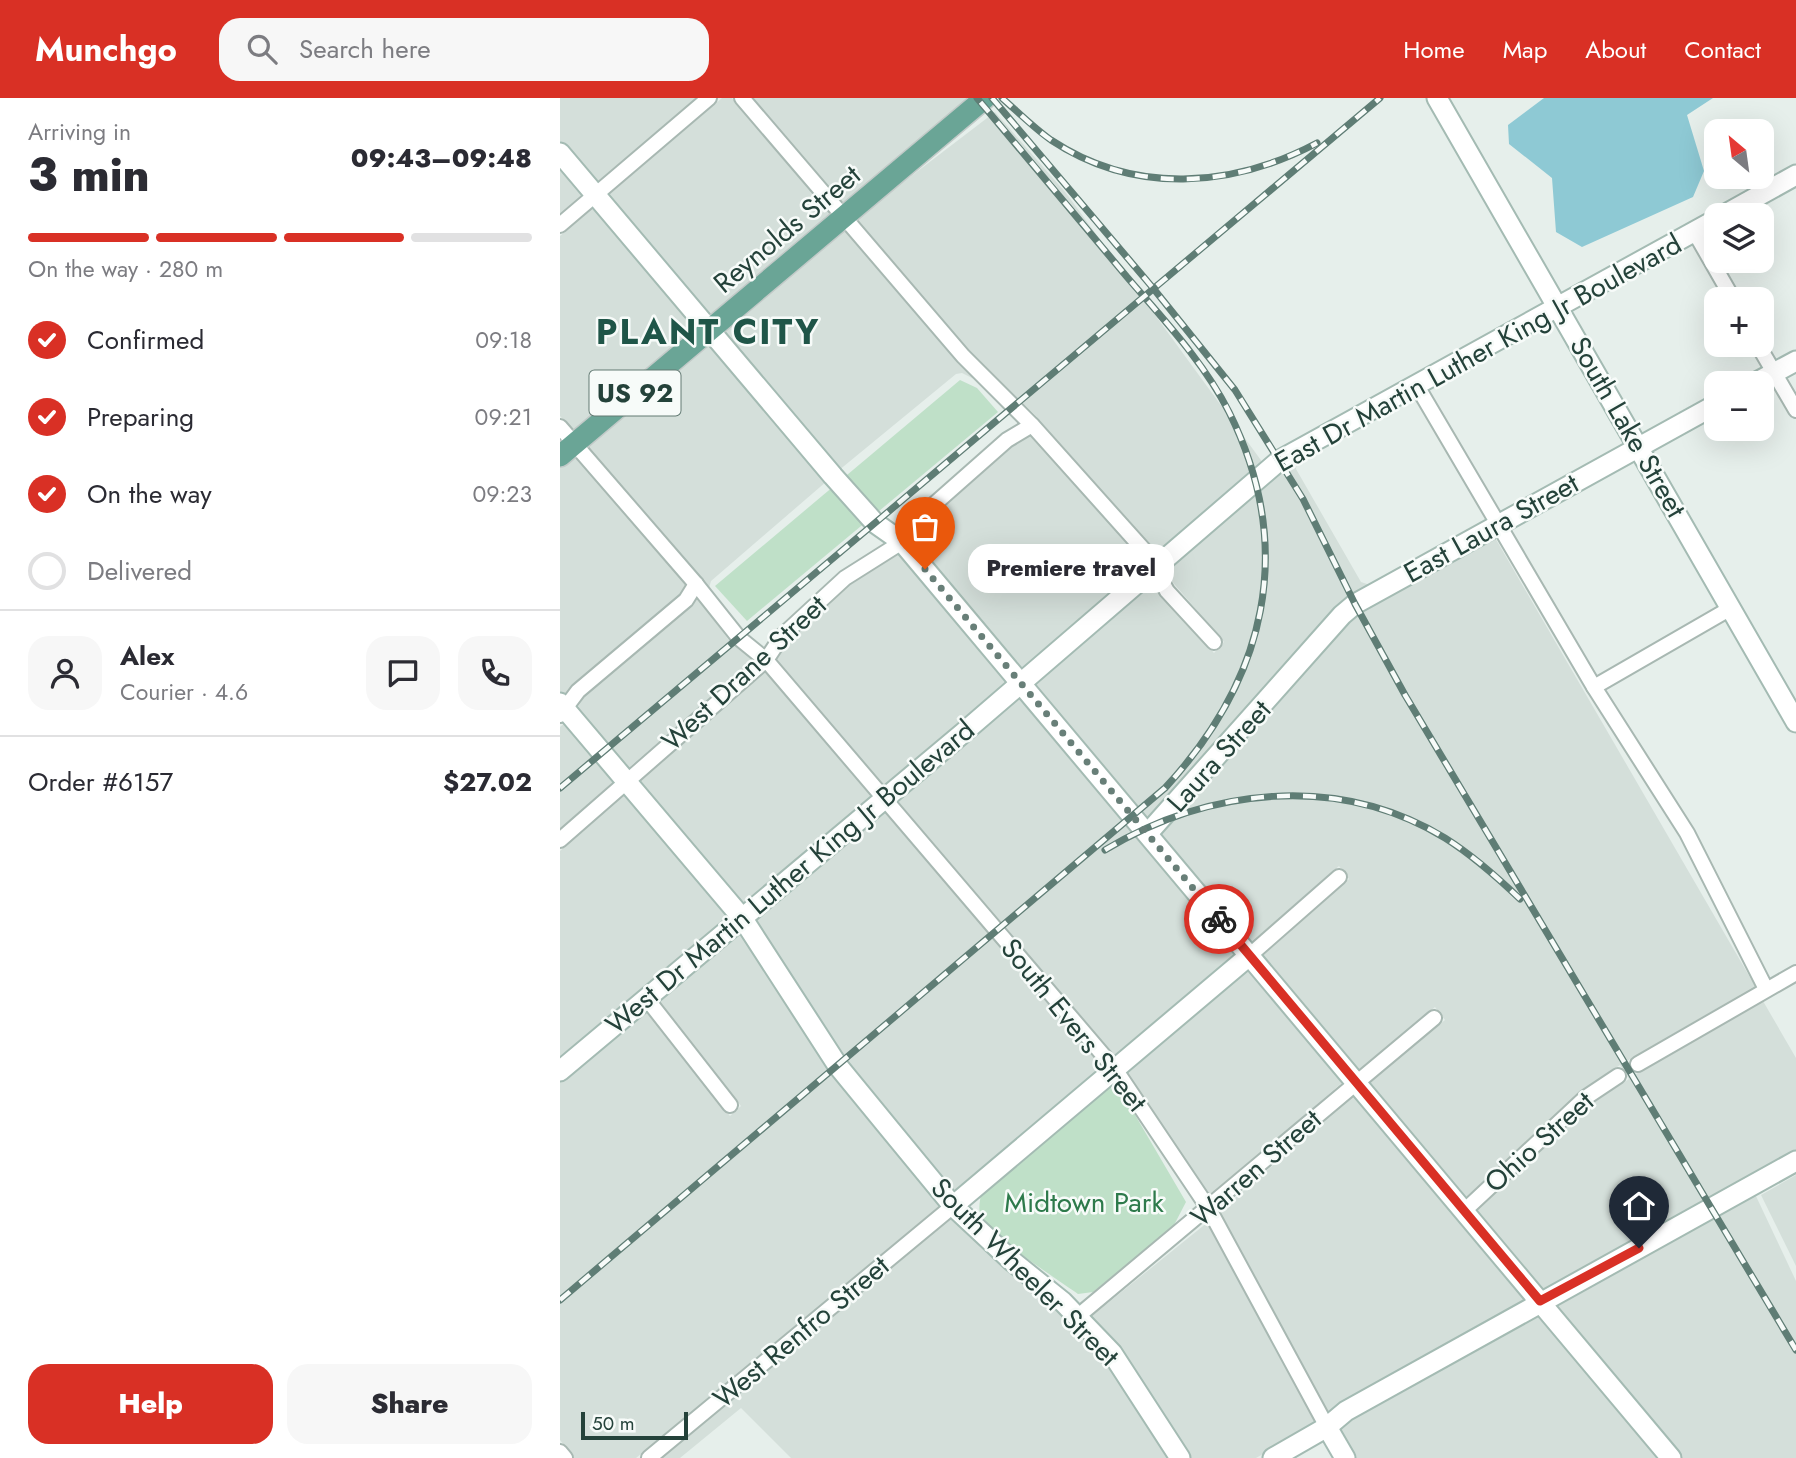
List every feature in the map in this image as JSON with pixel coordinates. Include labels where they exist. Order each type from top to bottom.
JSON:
[{"type":"main road","name":"Reynolds Street","points":[[567,450],[985,98]]},
{"type":"street","points":[[560,225],[709,98]]},
{"type":"street","points":[[742,98],[963,356],[1032,425],[1143,549],[1167,591],[1213,642]]},
{"type":"street","name":"South Lake Street","points":[[1437,98],[1796,722]]},
{"type":"street","points":[[560,153],[875,523],[902,542],[1149,832],[1249,956],[1671,1458]]},
{"type":"street","points":[[1746,203],[1796,175]]},
{"type":"street","name":"East Dr Martin Luther King Jr Boulevard","points":[[1020,682],[1280,460],[1704,226]]},
{"type":"street","points":[[1694,231],[1726,287]]},
{"type":"street","points":[[1796,361],[1774,373],[1796,410]]},
{"type":"street","points":[[1417,386],[1496,525],[1594,687],[1688,833],[1766,989]]},
{"type":"street","name":"East Laura Street","points":[[1288,679],[1342,615],[1355,604],[1704,411]]},
{"type":"street","points":[[902,542],[913,523],[1007,440],[1032,425]]},
{"type":"street","name":"South Evers Street","points":[[560,427],[567,450],[696,584],[739,638],[766,660],[1115,1069],[1209,1209],[1345,1458]]},
{"type":"street","name":"West Drane Street","points":[[560,840],[766,660],[782,636],[845,578],[902,542]]},
{"type":"street","points":[[562,710],[578,691],[686,600],[696,584]]},
{"type":"street","points":[[1594,687],[1731,608]]},
{"type":"street","name":"Laura Street","points":[[1149,832],[1288,679]]},
{"type":"street","name":"West Dr Martin Luther King Jr Boulevard","points":[[560,1071],[743,919],[1020,682]]},
{"type":"street","name":"South Wheeler Street","points":[[562,710],[743,919],[838,1066],[953,1206],[1077,1317],[1112,1353],[1180,1458]]},
{"type":"street","points":[[953,1206],[1339,877]]},
{"type":"street","points":[[1638,1064],[1796,973]]},
{"type":"street","points":[[647,999],[730,1105]]},
{"type":"street","name":"Warren Street","points":[[1077,1317],[1434,1018]]},
{"type":"street","name":"Ohio Street","points":[[1463,1212],[1585,1098],[1618,1076]]},
{"type":"street","points":[[1273,1458],[1327,1427],[1346,1411],[1796,1161]]},
{"type":"street","name":"West Renfro Street","points":[[649,1458],[953,1206]]},
{"type":"street","points":[[560,1452],[565,1458]]},
{"type":"shaded area","points":[[560,98],[696,98],[596,184],[560,141]]},
{"type":"shaded area","points":[[722,98],[732,98],[832,216],[710,319],[606,197]]},
{"type":"shaded area","points":[[752,98],[972,98],[844,206]]},
{"type":"shaded area","points":[[995,112],[1066,193],[1263,463],[1155,557],[1148,544],[1034,414],[968,350],[855,219]]},
{"type":"shaded area","points":[[560,165],[584,194],[560,214]]},
{"type":"shaded area","points":[[595,206],[698,329],[575,433],[560,416],[560,236]]},
{"type":"shaded area","points":[[843,228],[978,381],[962,373],[956,374],[838,471],[720,332]]},
{"type":"shaded area","points":[[709,342],[827,481],[711,581],[709,588],[586,445]]},
{"type":"shaded area","points":[[1031,435],[1137,554],[1144,567],[1020,671],[911,542],[919,529],[1012,447]]},
{"type":"shaded area","points":[[574,455],[687,584],[680,594],[573,684],[565,697],[560,691],[560,467]]},
{"type":"shaded area","points":[[1297,460],[1296,469],[1361,582],[1370,585],[1148,821],[1031,684],[1152,582],[1214,653],[1224,642],[1164,572],[1284,467]]},
{"type":"shaded area","points":[[1494,536],[1755,986],[1627,1061],[1636,1074],[1763,1001],[1796,1058],[1796,1151],[1542,1291],[1474,1213],[1590,1105],[1629,1079],[1620,1065],[1580,1092],[1463,1200],[1366,1085],[1445,1020],[1435,1007],[1356,1072],[1260,957],[1349,879],[1339,866],[1249,945],[1159,833],[1289,691],[1347,621]]},
{"type":"shaded area","points":[[901,552],[1009,681],[885,787],[776,660],[787,642],[850,585]]},
{"type":"shaded area","points":[[697,597],[728,639],[754,660],[626,770],[576,710],[584,697],[691,606]]},
{"type":"shaded area","points":[[766,672],[873,797],[743,908],[637,783]]},
{"type":"shaded area","points":[[1019,694],[1238,954],[1116,1058],[896,799]]},
{"type":"shaded area","points":[[566,722],[615,780],[560,829],[560,727]]},
{"type":"shaded area","points":[[626,793],[732,917],[560,1060],[560,851]]},
{"type":"shaded area","points":[[884,809],[1104,1067],[953,1195],[844,1061],[753,921]]},
{"type":"shaded area","points":[[742,931],[942,1204],[636,1458],[574,1458],[560,1440],[560,1082],[647,1010],[730,1116],[741,1106],[658,1001]]},
{"type":"shaded area","points":[[1249,967],[1344,1081],[1210,1197],[1126,1071]]},
{"type":"shaded area","points":[[1355,1094],[1528,1298],[1329,1414],[1219,1212]]},
{"type":"shaded area","points":[[1796,1175],[1796,1266],[1761,1195]]},
{"type":"shaded area","points":[[1755,1194],[1796,1281],[1796,1458],[1680,1458],[1552,1304]]},
{"type":"shaded area","points":[[953,1216],[1058,1308],[1106,1359],[1171,1458],[791,1458],[741,1408],[680,1458],[662,1458]]},
{"type":"shaded area","points":[[1208,1222],[1317,1423],[1256,1458],[1189,1458],[1088,1319]]},
{"type":"shaded area","points":[[1539,1311],[1661,1458],[1354,1458],[1337,1429],[1350,1418]]},
{"type":"green space","points":[[960,380],[977,388],[998,412],[747,621],[715,586]]},
{"type":"green space","name":"Midtown Park","points":[[1110,1087],[1131,1108],[1186,1202],[1173,1227],[1093,1292],[1078,1294],[994,1232],[980,1213],[981,1191],[1099,1090]]},
{"type":"water","points":[[1544,98],[1713,98],[1687,115],[1704,171],[1693,197],[1582,247],[1556,232],[1552,178],[1509,144],[1508,125]]},
{"type":"railway","points":[[560,1300],[1165,788],[1200,746],[1227,703],[1248,657],[1260,610],[1265,562],[1262,513],[1250,463],[1229,412],[1208,376],[1182,342],[977,98]]},
{"type":"railway","points":[[992,98],[1153,288],[1235,390],[1303,499],[1355,604],[1405,695],[1796,1350]]},
{"type":"railway","points":[[1002,98],[1051,140],[1083,158],[1116,170],[1149,177],[1183,179],[1217,176],[1285,158],[1317,143]]},
{"type":"railway","points":[[560,788],[1380,98]]},
{"type":"railway","points":[[1105,850],[1145,829],[1187,813],[1230,802],[1274,796],[1318,797],[1361,804],[1404,817],[1465,851],[1520,899]]},
{"type":"way so far","points":[[925,569],[1149,832],[1219,919]]},
{"type":"place","name":"Premiere travel","points":[[925,569]]},
{"type":"district","name":"PLANT CITY","points":[[708,332]]},
{"type":"route","points":[[1219,919],[1540,1301],[1639,1248]]}]
